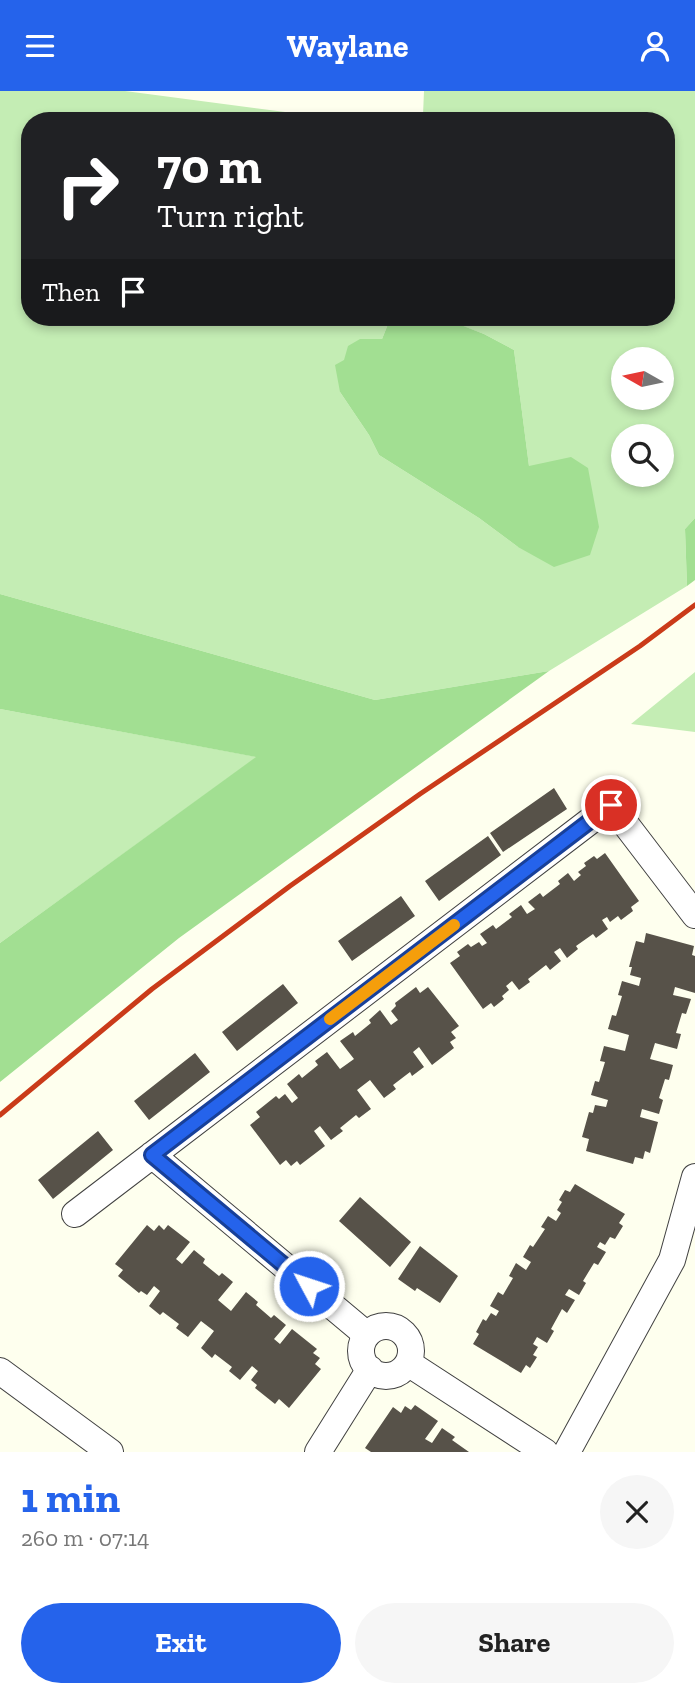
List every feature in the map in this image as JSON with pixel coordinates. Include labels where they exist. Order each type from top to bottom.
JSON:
[{"type":"street","points":[[75,1214],[611,805],[695,915]]},
{"type":"street","points":[[152,1155],[367,1335]]},
{"type":"street","points":[[567,1452],[672,1260],[695,1177]]},
{"type":"street","points":[[389,1326],[403,1333],[411,1347],[408,1363],[396,1374],[388,1376],[370,1369],[363,1359],[362,1350],[367,1335],[381,1327],[389,1326]]},
{"type":"street","points":[[408,1363],[545,1452]]},
{"type":"street","points":[[317,1452],[370,1369]]},
{"type":"street","points":[[0,1371],[110,1452]]},
{"type":"green space","points":[[0,91],[125,91],[285,112],[21,112],[21,326],[387,326],[382,339],[340,392],[379,455],[479,518],[518,547],[529,466],[514,350],[463,326],[675,326],[675,112],[423,112],[424,91],[695,91],[695,518],[685,529],[687,586],[549,671],[375,700],[0,594]]},
{"type":"green space","points":[[387,326],[464,326],[514,350],[529,466],[571,457],[588,468],[599,527],[590,555],[554,567],[518,547],[479,518],[379,455],[340,392],[335,365],[344,360],[348,346],[360,339],[382,339]]},
{"type":"green space","points":[[695,518],[695,580],[687,586],[685,529]]},
{"type":"green space","points":[[0,594],[375,700],[549,671],[179,938],[0,1082],[0,943],[256,757],[0,709]]},
{"type":"green space","points":[[695,672],[695,732],[631,724]]},
{"type":"green space","points":[[0,709],[257,757],[0,943]]},
{"type":"building","points":[[554,788],[567,809],[503,852],[490,833]]},
{"type":"building","points":[[488,836],[501,855],[439,901],[425,881]]},
{"type":"building","points":[[605,853],[639,901],[631,907],[633,911],[621,920],[618,916],[610,922],[607,917],[602,920],[608,929],[596,938],[593,934],[576,946],[578,949],[567,958],[560,948],[554,952],[561,961],[550,970],[546,965],[519,990],[512,981],[506,986],[509,990],[502,996],[504,999],[494,1007],[491,1003],[483,1009],[450,963],[460,956],[457,952],[468,944],[471,947],[479,942],[482,946],[487,943],[480,934],[493,925],[496,929],[512,917],[509,914],[521,905],[527,914],[535,909],[528,902],[540,893],[543,897],[560,884],[558,881],[568,873],[574,881],[581,875],[578,872],[586,866],[584,863]]},
{"type":"building","points":[[401,896],[415,916],[352,961],[338,941]]},
{"type":"building","points":[[646,933],[694,946],[692,955],[695,956],[695,993],[675,987],[673,995],[691,999],[686,1014],[682,1013],[676,1033],[681,1034],[677,1049],[655,1043],[650,1059],[673,1065],[669,1080],[665,1079],[659,1098],[663,1100],[659,1114],[642,1109],[640,1117],[658,1122],[650,1153],[645,1151],[643,1159],[635,1157],[633,1164],[586,1151],[589,1139],[582,1137],[589,1112],[593,1113],[595,1105],[606,1107],[608,1100],[591,1095],[595,1081],[599,1082],[605,1062],[600,1061],[604,1046],[625,1051],[629,1035],[608,1029],[612,1015],[616,1016],[622,996],[618,995],[622,981],[639,986],[641,978],[630,975],[632,967],[629,967],[636,941],[644,943]]},
{"type":"building","points":[[283,984],[298,1003],[237,1051],[222,1032]]},
{"type":"building","points":[[416,987],[420,993],[428,987],[459,1026],[451,1032],[456,1038],[450,1042],[454,1048],[432,1065],[419,1047],[413,1052],[424,1067],[412,1076],[410,1072],[393,1085],[396,1089],[384,1098],[370,1080],[357,1090],[371,1109],[359,1118],[356,1115],[340,1128],[343,1131],[331,1140],[320,1126],[314,1131],[325,1146],[300,1165],[297,1161],[291,1166],[286,1160],[280,1165],[250,1125],[260,1117],[256,1112],[276,1096],[279,1099],[285,1094],[292,1103],[298,1098],[287,1084],[299,1074],[302,1078],[318,1065],[315,1061],[327,1052],[340,1069],[354,1059],[340,1041],[353,1032],[355,1036],[371,1023],[369,1020],[380,1010],[391,1025],[398,1020],[391,1011],[396,1006],[395,1003]]},
{"type":"building","points":[[195,1053],[210,1072],[149,1120],[134,1101]]},
{"type":"building","points":[[98,1131],[113,1150],[53,1199],[38,1180]]},
{"type":"building","points":[[575,1184],[625,1214],[619,1223],[623,1226],[615,1239],[610,1237],[605,1245],[600,1242],[597,1247],[606,1252],[598,1265],[594,1263],[583,1281],[586,1283],[579,1295],[569,1289],[565,1295],[575,1300],[567,1313],[562,1309],[547,1343],[537,1337],[533,1344],[538,1347],[533,1355],[537,1357],[530,1368],[526,1365],[521,1373],[473,1344],[479,1334],[476,1332],[483,1319],[486,1321],[491,1313],[496,1316],[499,1311],[490,1306],[498,1292],[503,1295],[513,1278],[509,1276],[516,1263],[526,1270],[531,1262],[523,1257],[545,1229],[541,1227],[548,1216],[556,1221],[561,1213],[557,1210],[562,1202],[559,1200],[565,1190],[570,1192]]},
{"type":"building","points":[[360,1197],[411,1242],[390,1267],[339,1221]]},
{"type":"building","points":[[147,1225],[154,1231],[159,1225],[164,1230],[168,1225],[190,1242],[176,1259],[182,1264],[194,1250],[205,1259],[203,1263],[219,1276],[222,1273],[233,1282],[218,1300],[231,1311],[246,1292],[271,1318],[274,1315],[286,1325],[274,1339],[280,1344],[292,1329],[317,1349],[313,1353],[320,1358],[315,1364],[321,1369],[289,1408],[279,1399],[275,1404],[255,1388],[257,1385],[251,1380],[258,1371],[252,1366],[240,1380],[229,1371],[232,1367],[215,1354],[212,1358],[201,1348],[214,1331],[201,1321],[188,1337],[176,1328],[179,1324],[149,1306],[160,1291],[154,1286],[147,1295],[141,1291],[139,1293],[118,1276],[123,1270],[115,1264]]},
{"type":"building","points":[[420,1246],[458,1276],[440,1303],[398,1279]]},
{"type":"building","points":[[415,1405],[438,1421],[425,1439],[432,1443],[442,1428],[455,1437],[452,1440],[469,1452],[371,1452],[365,1448],[393,1407],[401,1413],[405,1406],[411,1410]]},
{"type":"railway","points":[[0,1115],[152,989],[290,886],[420,794],[640,646],[695,605]]},
{"type":"slow traffic","points":[[330,1019],[454,925]]},
{"type":"route","points":[[309,1286],[152,1155],[611,805]]}]
